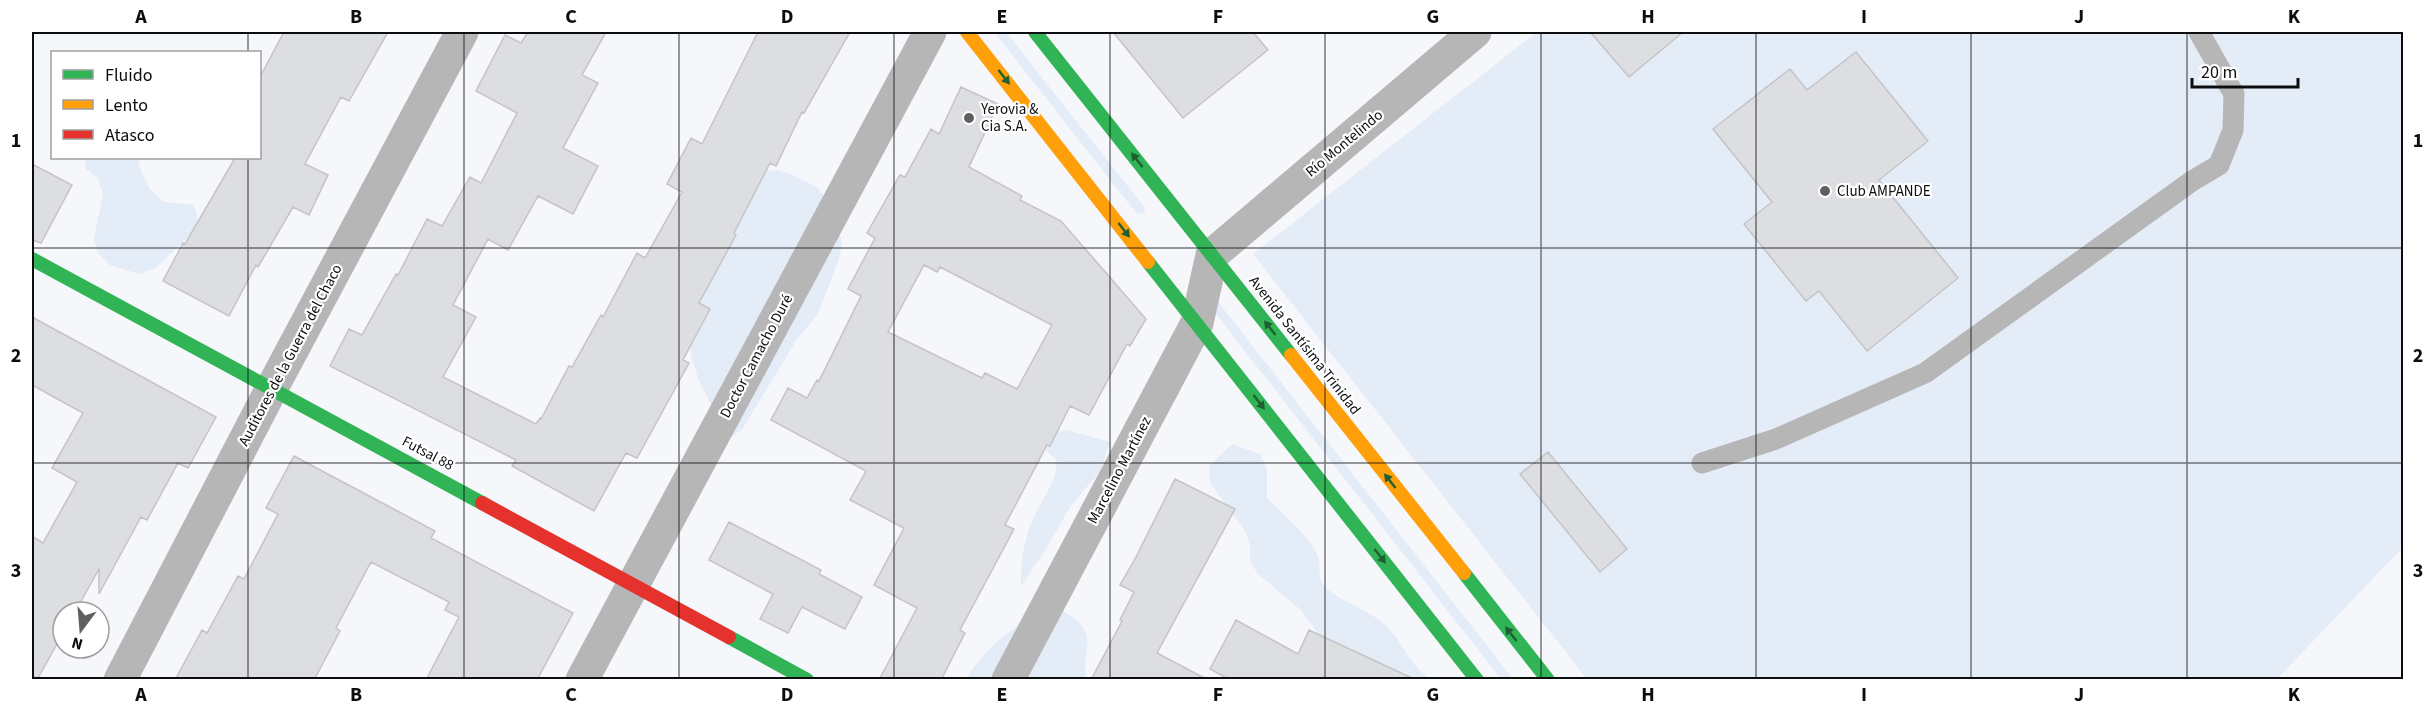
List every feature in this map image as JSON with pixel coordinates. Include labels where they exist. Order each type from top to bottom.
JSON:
[{"type":"main road","points":[[967,32],[1477,680]]},
{"type":"main road","name":"Avenida Santísima Trinidad","points":[[1035,32],[1548,680]]},
{"type":"main road","name":"Futsal 88","points":[[32,259],[807,680]]},
{"type":"street","name":"Auditores de la Guerra del Chaco","points":[[120,680],[272,388],[462,32]]},
{"type":"street","name":"Doctor Camacho Duré","points":[[582,680],[930,32]]},
{"type":"street","name":"Río Montelindo","points":[[1212,255],[1475,32]]},
{"type":"street","name":"Marcelino Martínez","points":[[1008,680],[1197,323],[1212,255]]},
{"type":"lane","points":[[1702,463],[1776,439],[1924,373],[2192,181],[2219,165],[2233,130],[2234,94],[2199,32]]},
{"type":"shaded area","points":[[994,32],[1006,32],[1145,208],[1144,213],[1137,214]]},
{"type":"shaded area","points":[[1537,32],[2403,32],[2403,547],[2277,679],[1587,679],[1253,254]]},
{"type":"shaded area","points":[[85,159],[140,159],[138,163],[149,188],[164,202],[194,205],[198,220],[193,233],[155,268],[139,274],[110,265],[98,253],[94,239],[103,194],[98,178],[86,169]]},
{"type":"shaded area","points":[[776,170],[791,174],[818,188],[836,214],[842,245],[818,314],[797,339],[743,428],[732,437],[722,425],[699,381],[691,356],[687,295],[746,174]]},
{"type":"shaded area","points":[[1217,302],[1513,679],[1501,679],[1212,309]]},
{"type":"shaded area","points":[[1067,430],[1110,442],[1100,471],[1070,507],[1021,586],[1022,558],[1026,539],[1056,469],[1057,461],[1039,443],[1050,433]]},
{"type":"shaded area","points":[[1232,444],[1260,454],[1267,469],[1267,498],[1303,534],[1315,550],[1321,580],[1325,587],[1384,624],[1410,659],[1430,679],[1362,679],[1320,636],[1301,610],[1257,573],[1250,560],[1250,546],[1246,532],[1210,483],[1209,466]]},
{"type":"shaded area","points":[[1058,608],[1071,616],[1085,630],[1087,645],[1085,679],[965,680],[982,657],[1005,635],[1031,618]]},
{"type":"building","points":[[284,32],[388,32],[349,101],[341,97],[305,164],[328,175],[309,215],[293,207],[258,267],[256,265],[229,316],[163,281],[183,243],[185,244],[234,159],[261,159],[261,75]]},
{"type":"building","points":[[528,32],[606,32],[582,75],[598,83],[563,148],[598,166],[573,214],[538,196],[508,250],[488,239],[453,305],[476,317],[443,377],[536,424],[601,315],[603,317],[637,253],[645,258],[682,192],[667,184],[691,138],[702,144],[758,32],[850,32],[804,113],[802,112],[776,166],[770,163],[734,233],[736,235],[699,303],[710,309],[683,360],[689,363],[637,458],[626,453],[594,511],[512,466],[516,460],[330,366],[349,329],[362,335],[396,274],[398,275],[427,219],[442,226],[470,177],[481,183],[517,113],[476,91],[505,35],[521,43]]},
{"type":"building","points":[[1113,32],[1253,32],[1268,50],[1183,118]]},
{"type":"building","points":[[1590,32],[1683,32],[1629,77]]},
{"type":"building","name":"Club AMPANDE","points":[[1856,52],[1928,141],[1879,180],[1958,278],[1867,351],[1819,291],[1806,301],[1744,224],[1772,202],[1713,129],[1790,69],[1807,90]]},
{"type":"building","points":[[961,87],[998,104],[969,167],[1022,196],[1020,200],[1061,221],[1146,319],[1130,346],[1127,344],[1089,415],[1070,406],[1050,446],[1047,445],[1005,525],[1014,529],[960,630],[965,633],[941,680],[879,680],[917,608],[874,585],[904,528],[850,500],[866,471],[771,420],[788,388],[807,398],[817,380],[819,381],[861,296],[848,289],[875,238],[867,233],[900,175],[905,177],[931,129],[939,134]],"holes":[[[924,265],[937,272],[940,267],[1052,325],[1017,389],[985,373],[982,378],[888,332]]]},
{"type":"building","points":[[32,164],[72,185],[41,243],[32,240]]},
{"type":"building","points":[[32,317],[216,417],[188,468],[178,463],[147,520],[141,517],[99,594],[99,569],[82,600],[51,600],[51,655],[37,680],[32,680],[32,536],[43,543],[77,482],[52,468],[83,413],[32,385]]},
{"type":"building","points":[[1548,452],[1627,549],[1600,572],[1520,474]]},
{"type":"building","points":[[294,456],[435,531],[431,538],[573,613],[537,680],[426,680],[459,617],[445,610],[449,602],[371,562],[336,628],[340,631],[314,680],[175,680],[202,630],[207,633],[238,576],[244,579],[278,514],[266,508]]},
{"type":"building","points":[[1175,479],[1235,509],[1157,653],[1208,680],[1091,680],[1122,621],[1120,620],[1134,592],[1120,585]]},
{"type":"building","points":[[729,522],[821,570],[819,574],[862,597],[845,629],[802,607],[788,633],[760,619],[773,594],[709,560]]},
{"type":"building","points":[[1236,620],[1298,654],[1309,630],[1416,680],[1230,680],[1210,669]]},
{"type":"traffic: fast","points":[[1035,32],[1291,355]]},
{"type":"traffic: fast","points":[[32,259],[482,503]]},
{"type":"traffic: fast","points":[[1148,262],[1477,680]]},
{"type":"traffic: fast","points":[[1464,573],[1548,680]]},
{"type":"traffic: fast","points":[[729,637],[807,680]]},
{"type":"traffic: slow","points":[[967,32],[1148,262]]},
{"type":"traffic: slow","points":[[1291,355],[1464,573]]},
{"type":"traffic: jam","points":[[482,503],[729,637]]},
{"type":"place","name":"Yerovia & Cia S.A.","points":[[969,118]]},
{"type":"place","name":"Club AMPANDE","points":[[1825,191]]}]
